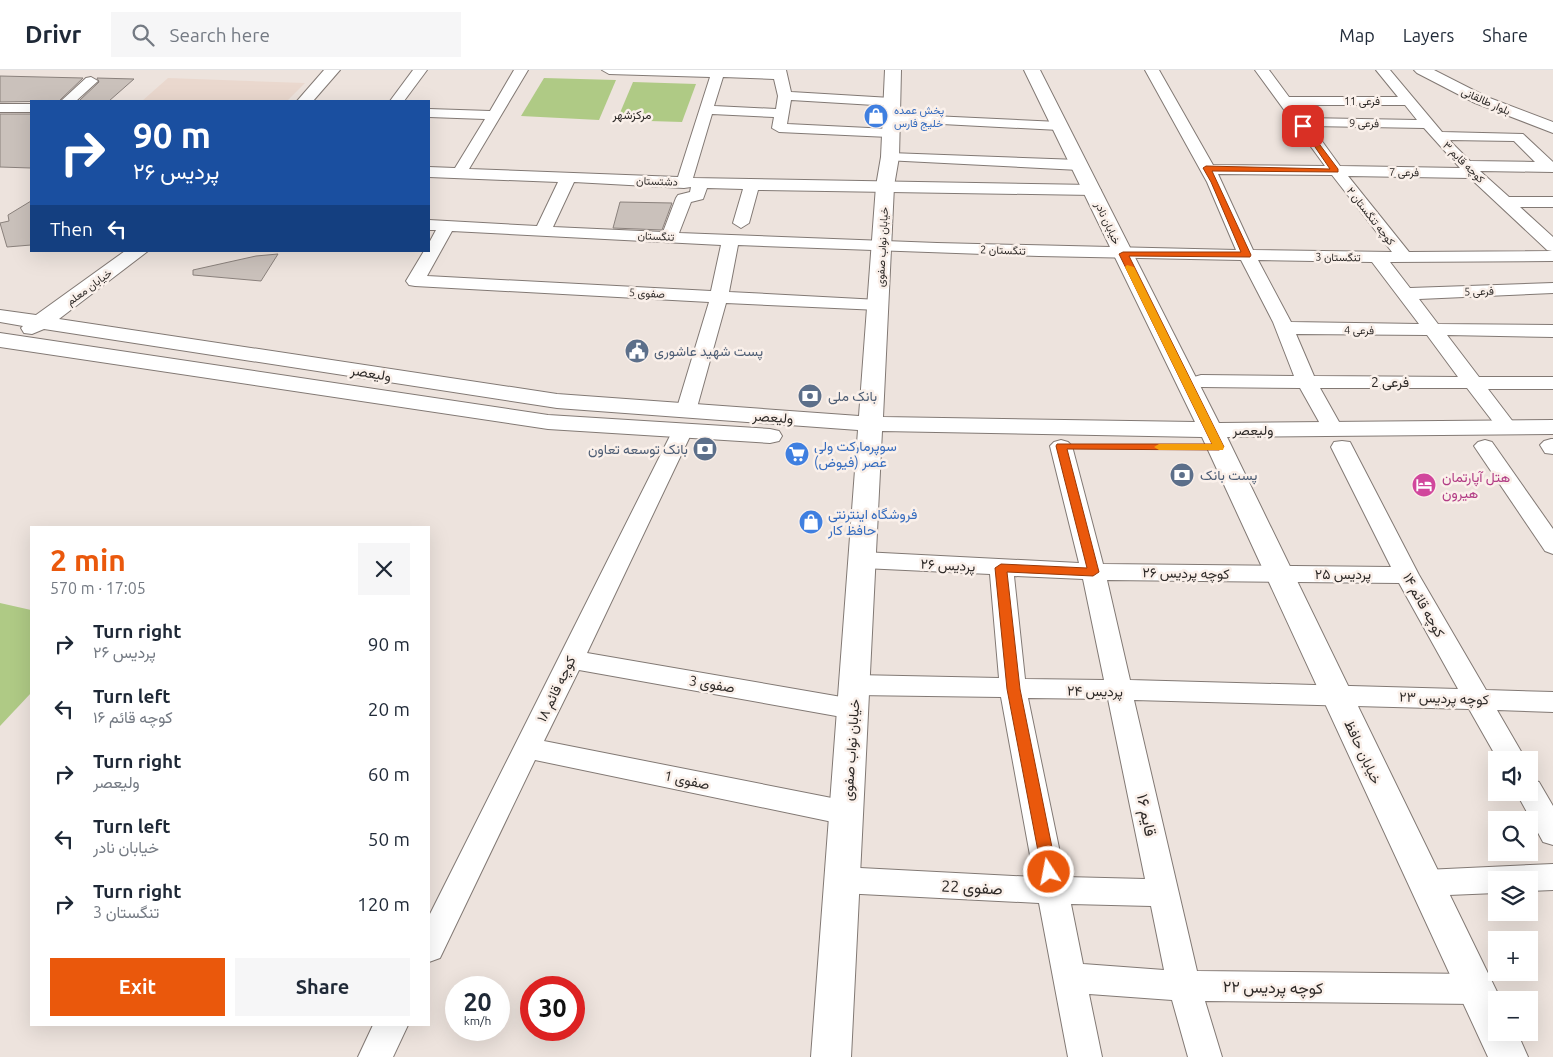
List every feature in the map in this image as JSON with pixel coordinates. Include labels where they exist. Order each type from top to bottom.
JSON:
[{"type":"main road","points":[[306,100],[332,70]]},
{"type":"main road","name":"خیابان نواب صفوی","points":[[830,1057],[863,560],[885,186],[890,157],[893,70]]},
{"type":"main road","name":"خیابان نادر","points":[[1032,70],[1215,439]]},
{"type":"main road","name":"بلوار طالقانی","points":[[1422,70],[1481,100],[1553,128]]},
{"type":"main road","name":"بلوار طالقانی","points":[[1446,70],[1497,96],[1553,119]]},
{"type":"main road","name":"خیابان معلم","points":[[5,345],[137,252]]},
{"type":"main road","name":"ولیعصر","points":[[0,316],[685,420],[1061,446],[1215,439]]},
{"type":"main road","name":"ولیعصر","points":[[5,345],[548,422],[685,420]]},
{"type":"main road","points":[[434,405],[450,385]]},
{"type":"main road","name":"ولیعصر","points":[[870,433],[1215,439],[1337,438],[1507,427],[1552,441]]},
{"type":"main road","name":"ولیعصر","points":[[1337,438],[1485,446],[1552,441]]},
{"type":"main road","name":"خیابان حافظ","points":[[1215,439],[1508,1057]]},
{"type":"street","points":[[399,100],[420,70]]},
{"type":"street","points":[[460,172],[521,70]]},
{"type":"street","points":[[609,70],[717,74],[778,72],[785,96],[780,128],[890,118],[1059,126]]},
{"type":"street","name":"کوچه قائم ۱۴","points":[[1152,70],[1215,182],[1247,255],[1283,325],[1307,382],[1407,575],[1507,751]]},
{"type":"street","name":"کوچه تنگستان ۲","points":[[1262,70],[1336,171],[1405,258]]},
{"type":"street","name":"کوچه قایم ۳","points":[[1383,70],[1433,130],[1470,170],[1553,246]]},
{"type":"street","points":[[670,237],[684,198],[696,196],[692,183],[705,110],[717,74]]},
{"type":"street","points":[[69,100],[91,81]]},
{"type":"street","points":[[785,96],[890,118]]},
{"type":"street","name":"فرعی 11","points":[[1285,101],[1409,101]]},
{"type":"street","points":[[0,108],[30,108]]},
{"type":"street","points":[[705,110],[782,113]]},
{"type":"street","points":[[430,113],[493,115]]},
{"type":"street","name":"فرعی 9","points":[[1300,122],[1518,137],[1551,167]]},
{"type":"street","points":[[890,157],[1079,164]]},
{"type":"street","points":[[1015,162],[1020,188]]},
{"type":"street","name":"فرعی 7","points":[[1206,168],[1336,171],[1551,167]]},
{"type":"street","name":"دشتستان","points":[[430,172],[752,185],[1093,190]]},
{"type":"street","points":[[543,231],[568,178]]},
{"type":"street","points":[[741,223],[752,185]]},
{"type":"street","points":[[1506,202],[1553,202]]},
{"type":"street","name":"تنگستان","points":[[430,225],[882,246]]},
{"type":"street","name":"صفوی 5","points":[[447,226],[415,281],[878,305]]},
{"type":"street","name":"کوچه قائم ۱۸","points":[[430,946],[571,659],[685,420],[719,297],[731,239]]},
{"type":"street","name":"تنگستان 2","points":[[882,246],[1123,254]]},
{"type":"street","name":"تنگستان 3","points":[[1123,254],[1378,258],[1553,256]]},
{"type":"street","points":[[1378,258],[1432,332],[1507,427]]},
{"type":"street","name":"فرعی 5","points":[[1406,294],[1553,288]]},
{"type":"street","name":"فرعی 4","points":[[1283,325],[1432,332],[1553,332]]},
{"type":"street","name":"فرعی 2","points":[[1201,381],[1553,383]]},
{"type":"street","name":"قایم ۱۶","points":[[1061,446],[1093,572],[1184,986],[1205,1057]]},
{"type":"street","points":[[1485,446],[1553,545]]},
{"type":"street","name":"پردیس ۲۶","points":[[863,560],[1093,572]]},
{"type":"street","points":[[1001,568],[1014,689],[1085,1057]]},
{"type":"street","name":"کوچه پردیس ۲۶","points":[[1093,572],[1279,574]]},
{"type":"street","name":"پردیس ۲۵","points":[[1279,574],[1407,575]]},
{"type":"street","name":"صفوی 3","points":[[571,659],[854,697]]},
{"type":"street","name":"پردیس ۲۴","points":[[854,697],[1014,689],[1336,694]]},
{"type":"street","name":"کوچه پردیس ۲۳","points":[[1336,694],[1553,702]]},
{"type":"street","name":"صفوی 1","points":[[527,748],[847,813]]},
{"type":"street","points":[[1535,801],[1553,833]]},
{"type":"street","points":[[1425,883],[1553,877]]},
{"type":"street","name":"صفوی 22","points":[[841,880],[1053,890],[1164,892]]},
{"type":"street","name":"کوچه پردیس ۲۲","points":[[1070,978],[1184,986],[1475,989]]},
{"type":"street","points":[[375,1057],[390,1026]]},
{"type":"shaded area","points":[[168,78],[305,83],[288,100],[143,100]]},
{"type":"green space","points":[[544,78],[616,80],[599,120],[521,116]]},
{"type":"green space","points":[[633,82],[696,84],[682,122],[617,120]]},
{"type":"green space","points":[[0,603],[30,610],[30,694],[0,726]]},
{"type":"building","points":[[0,76],[83,78],[60,100],[0,102]]},
{"type":"building","points":[[97,78],[134,79],[110,100],[80,100],[99,82]]},
{"type":"building","points":[[0,114],[30,114],[30,168],[0,167]]},
{"type":"building","points":[[30,202],[30,245],[7,247],[0,223],[9,221],[8,215]]},
{"type":"building","points":[[620,202],[672,203],[662,230],[613,228]]},
{"type":"building","points":[[278,254],[261,281],[193,275],[193,270],[256,256]]},
{"type":"slow traffic","points":[[1129,267],[1219,447],[1159,447]]},
{"type":"place","name":"پخش عمده خلیج فارس","points":[[876,116]]},
{"type":"place","name":"پست شهید عاشوری","points":[[637,351]]},
{"type":"place","name":"بانک ملی","points":[[810,396]]},
{"type":"place","name":"بانک توسعه تعاون","points":[[705,449]]},
{"type":"place","name":"سوپرمارکت ولی عصر (فیوض)","points":[[797,454]]},
{"type":"place","name":"پست بانک","points":[[1182,475]]},
{"type":"place","name":"هتل آپارتمان هیرون","points":[[1424,485]]},
{"type":"place","name":"فروشگاه اینترنتی حافظ کار","points":[[811,522]]},
{"type":"district","name":"مرکزشهر","points":[[632,115]]},
{"type":"route","points":[[1049,872],[1014,689],[1001,568],[1093,572],[1061,446],[1219,447],[1123,254],[1247,255],[1215,182],[1206,168],[1336,171],[1303,126]]}]
